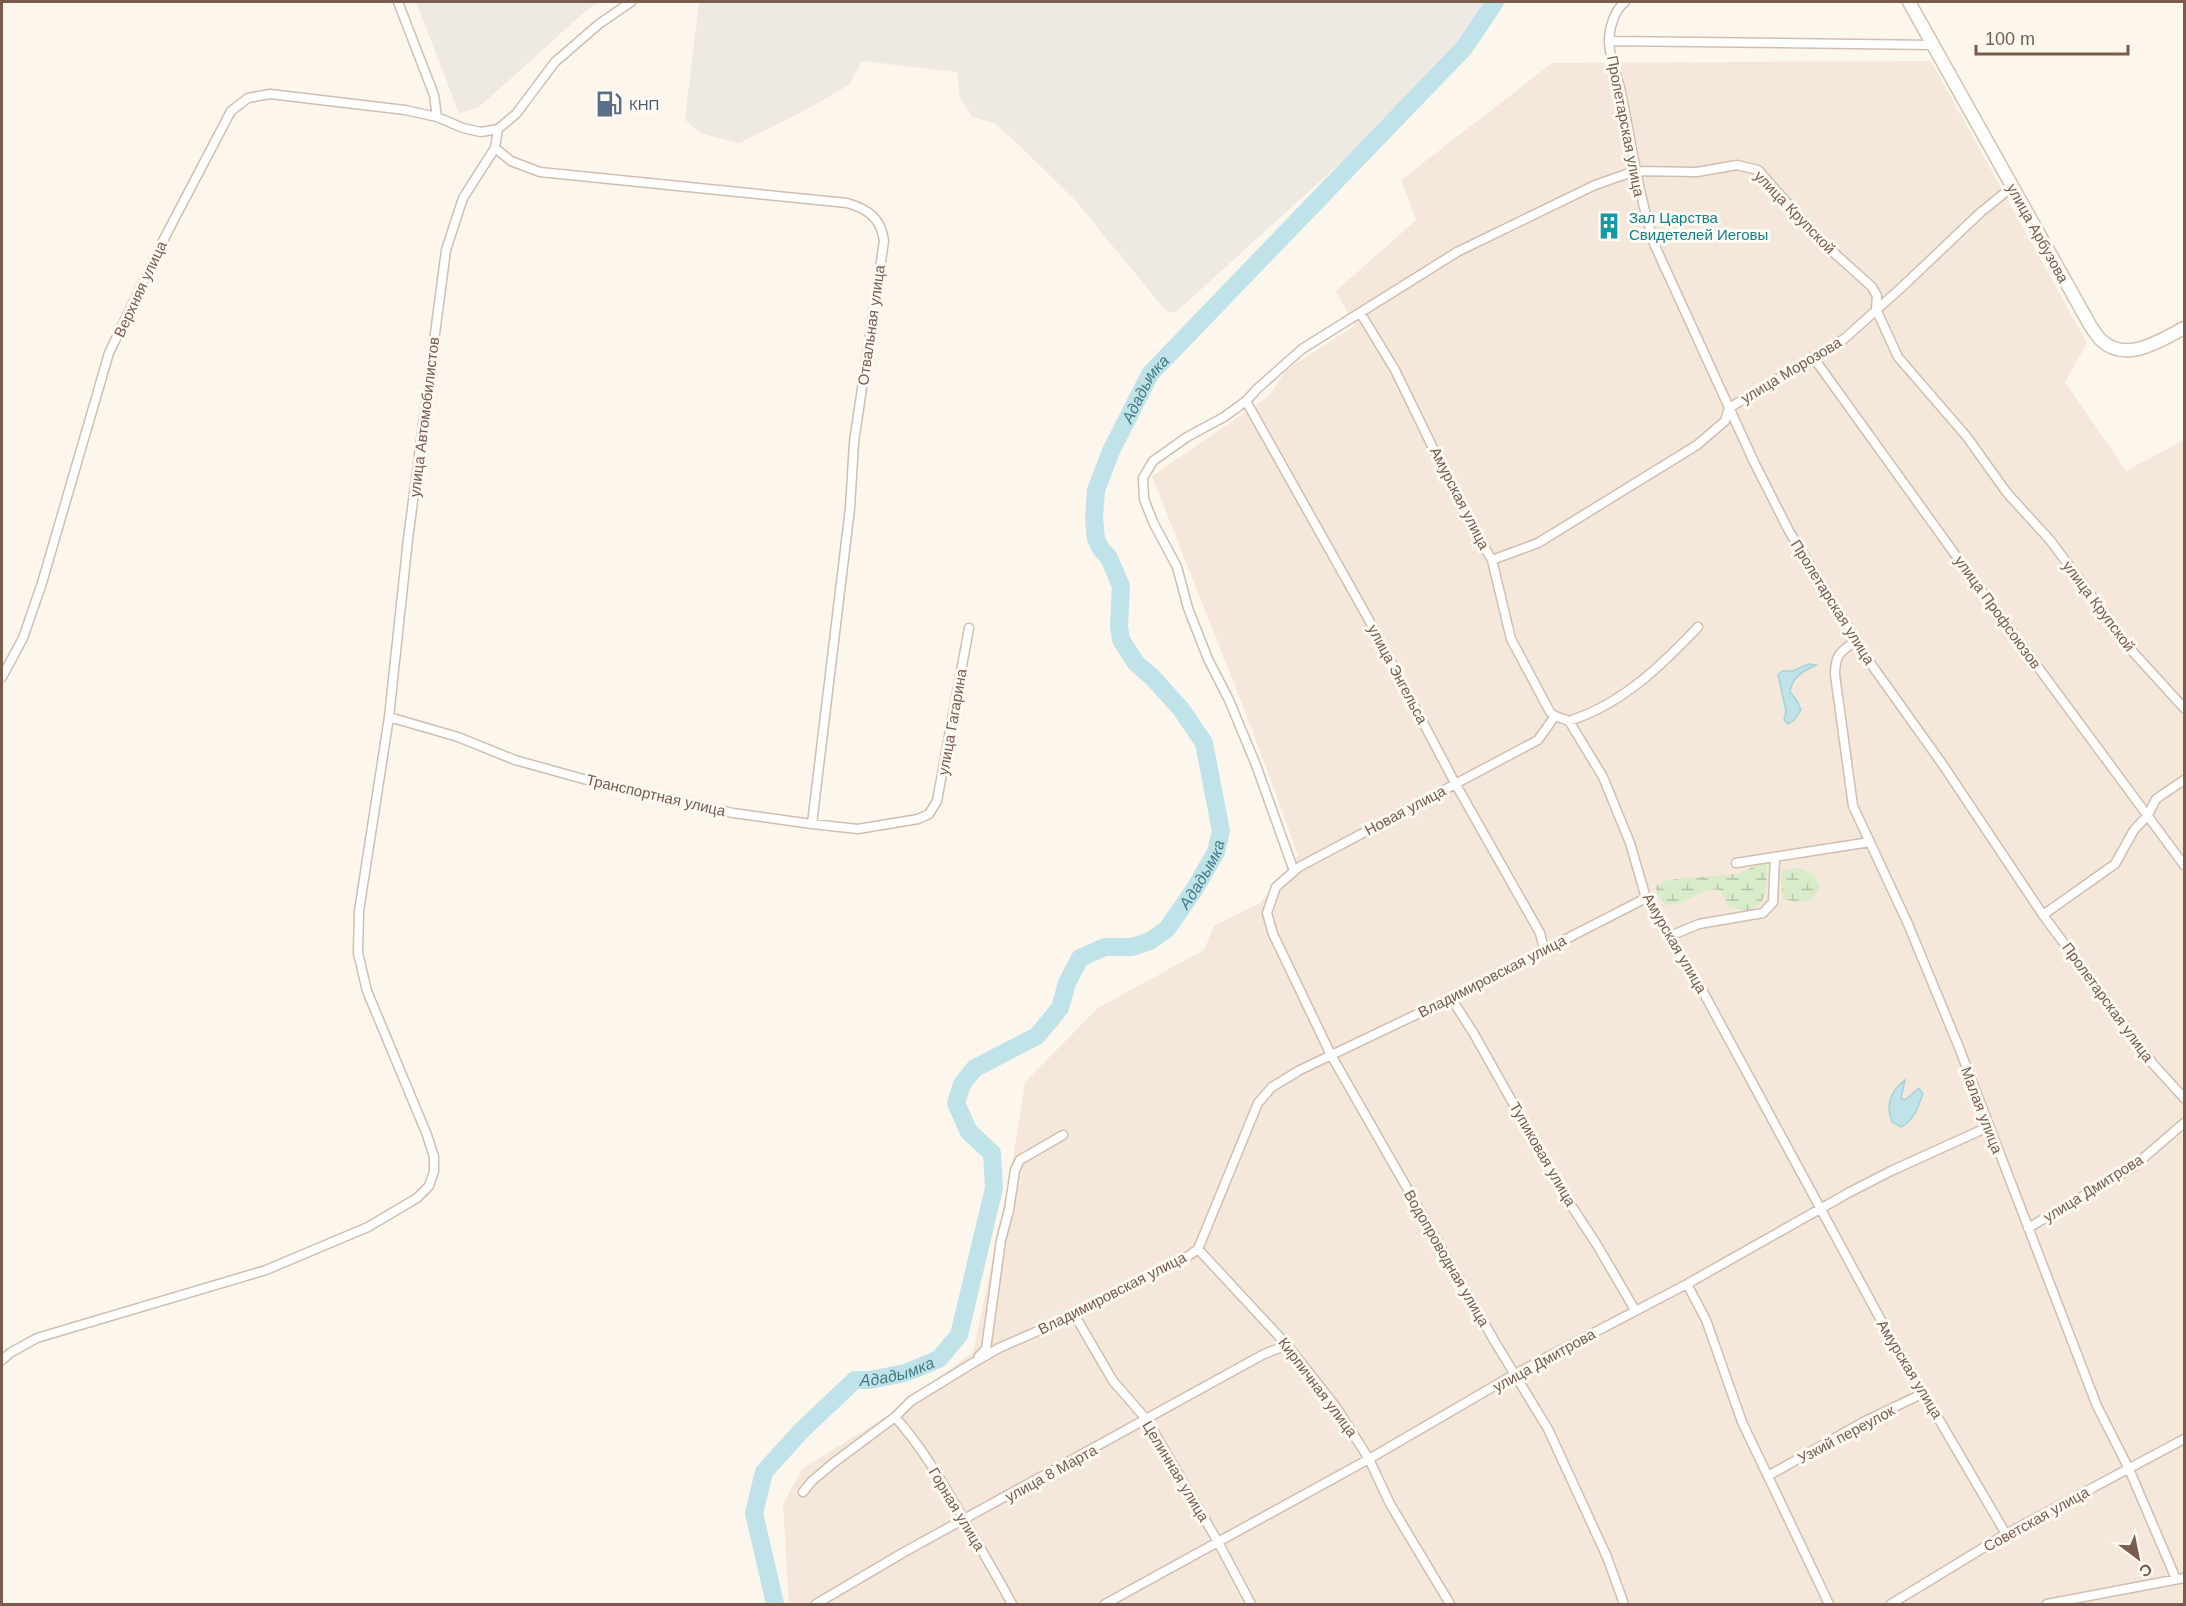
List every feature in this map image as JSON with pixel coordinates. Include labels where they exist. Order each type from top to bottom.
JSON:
[{"type":"street","points":[[398,2],[434,95],[437,117]]},
{"type":"street","points":[[498,129],[516,114],[555,62],[599,24],[631,2]]},
{"type":"street","points":[[1625,2],[1619,7],[1612,23],[1609,41],[1933,45]]},
{"type":"street","name":"улица Арбузова","points":[[1909,2],[2012,188],[2102,342],[2121,351],[2144,348],[2184,328]]},
{"type":"street","name":"Пролетарская улица","points":[[1609,41],[1622,96],[1643,210],[1655,246],[1754,462],[1789,531],[1857,640],[2043,915],[2154,1065],[2184,1098]]},
{"type":"street","name":"Верхняя улица","points":[[2,677],[23,638],[42,584],[109,353],[166,235],[231,111],[248,98],[270,94],[405,110],[437,117],[463,128],[481,132],[498,129]]},
{"type":"street","name":"улица Автомобилистов","points":[[2,1360],[37,1338],[266,1270],[315,1251],[368,1227],[417,1198],[429,1186],[434,1172],[434,1157],[367,991],[358,953],[359,911],[390,717],[408,538],[446,250],[463,198],[495,148],[498,129]]},
{"type":"street","name":"Отвальная улица","points":[[495,148],[511,161],[540,172],[847,203],[864,208],[879,223],[884,241],[854,442],[850,508],[812,824]]},
{"type":"street","name":"улица Крупской","points":[[1294,871],[1257,765],[1208,659],[1192,618],[1177,567],[1153,522],[1144,499],[1143,478],[1154,461],[1187,437],[1224,417],[1246,401],[1302,349],[1457,252],[1595,185],[1635,171],[1696,172],[1737,165],[1758,170],[1821,241],[1872,287],[1877,296],[1876,309],[1898,357],[1967,437],[2007,493],[2050,540],[2133,652],[2184,708]]},
{"type":"street","name":"улица Морозова","points":[[1492,560],[1538,543],[1697,445],[1725,421],[1729,408],[1844,339],[1981,212],[2012,188]]},
{"type":"street","name":"Амурская улица","points":[[1361,314],[1395,370],[1467,518],[1492,560],[1511,639],[1550,712],[1555,716]]},
{"type":"street","name":"улица Профсоюзов","points":[[1813,357],[1967,571],[2184,865]]},
{"type":"street","name":"улица Энгельса","points":[[1246,401],[1369,620],[1455,783],[1540,933],[1544,949]]},
{"type":"street","points":[[1555,716],[1569,721],[1607,704],[1641,682],[1660,666],[1698,627]]},
{"type":"street","name":"улица Гагарина","points":[[929,814],[937,801],[969,628]]},
{"type":"street","name":"Малая улица","points":[[1857,640],[1839,653],[1835,663],[1853,806],[1912,935],[1958,1045],[2097,1406],[2180,1579]]},
{"type":"street","name":"Новая улица","points":[[1267,913],[1276,887],[1294,871],[1538,740],[1555,716]]},
{"type":"street","name":"Транспортная улица","points":[[390,717],[458,738],[515,760],[587,780],[733,813],[858,829],[918,819],[929,814]]},
{"type":"street","name":"Амурская улица","points":[[1569,721],[1603,777],[1630,843],[1646,898],[1742,1060],[1819,1210],[2006,1534]]},
{"type":"street","points":[[2043,915],[2115,864],[2134,830],[2148,814],[2156,799],[2184,780]]},
{"type":"street","points":[[1736,863],[1870,842]]},
{"type":"street","points":[[1670,936],[1699,924],[1763,913],[1773,902],[1775,857]]},
{"type":"street","name":"Владимировская улица","points":[[803,1492],[832,1464],[895,1418],[911,1401],[999,1348],[1074,1314],[1187,1257],[1198,1249],[1258,1103],[1272,1087],[1331,1055],[1451,998],[1646,898]]},
{"type":"street","name":"Водопроводная улица","points":[[1267,913],[1273,934],[1331,1055],[1548,1429],[1607,1557],[1624,1605]]},
{"type":"street","name":"Тупиковая улица","points":[[1451,998],[1635,1310]]},
{"type":"street","name":"улица Дмитрова","points":[[2028,1227],[2133,1167],[2184,1123]]},
{"type":"street","name":"улица Дмитрова","points":[[1105,1605],[1370,1459],[1515,1374],[1687,1284],[1891,1171],[1988,1127]]},
{"type":"street","points":[[973,1363],[986,1349],[1001,1240],[1009,1210],[1015,1170],[1020,1160],[1063,1135]]},
{"type":"street","name":"Кирпичная улица","points":[[1198,1249],[1287,1345],[1336,1407],[1370,1459],[1390,1503],[1450,1605]]},
{"type":"street","points":[[1687,1284],[1706,1320],[1742,1422],[1829,1605]]},
{"type":"street","name":"Целинная улица","points":[[1074,1314],[1113,1381],[1147,1420],[1218,1542],[1251,1605]]},
{"type":"street","name":"улица 8 Марта","points":[[816,1605],[964,1520],[1264,1354],[1287,1345]]},
{"type":"street","name":"Узкий переулок","points":[[1768,1476],[1865,1421],[1924,1393]]},
{"type":"street","name":"Горная улица","points":[[895,1418],[920,1448],[1012,1605]]},
{"type":"street","name":"Советская улица","points":[[1891,1605],[2006,1534],[2184,1439]]},
{"type":"street","points":[[2047,1605],[2180,1579]]},
{"type":"shaded area","points":[[416,2],[600,2],[588,9],[479,107],[459,113]]},
{"type":"shaded area","points":[[699,2],[1483,2],[1483,20],[1437,75],[1175,313],[1165,310],[1075,200],[1021,147],[996,124],[972,117],[960,98],[957,72],[862,61],[849,85],[802,112],[739,143],[702,134],[685,120]]},
{"type":"shaded area","points":[[1931,61],[2087,343],[2065,382],[2126,471],[2184,440],[2184,1604],[789,1604],[783,1504],[802,1469],[887,1416],[973,1352],[1010,1178],[1025,1082],[1098,1008],[1204,950],[1214,926],[1260,903],[1298,855],[1253,732],[1152,476],[1269,396],[1286,370],[1354,326],[1336,291],[1416,220],[1401,180],[1552,63]]},
{"type":"green space","points":[[1760,863],[1767,866],[1766,886],[1761,902],[1750,910],[1728,906],[1720,890],[1710,889],[1680,903],[1665,905],[1657,895],[1656,886],[1666,881],[1739,874]]},
{"type":"green space","points":[[1798,868],[1813,874],[1820,887],[1809,900],[1783,899],[1782,870]]},
{"type":"water","points":[[1808,664],[1816,665],[1799,675],[1791,687],[1790,692],[1801,710],[1788,724],[1784,720],[1786,711],[1778,675],[1782,671],[1793,671]]},
{"type":"water","points":[[1905,1080],[1901,1098],[1905,1100],[1919,1088],[1923,1094],[1913,1117],[1901,1127],[1892,1122],[1889,1104],[1896,1089]]},
{"type":"waterway","name":"Ададымка","points":[[775,1604],[754,1513],[764,1472],[802,1430],[855,1380],[870,1380],[905,1373],[939,1359],[959,1335],[994,1188],[992,1153],[969,1132],[956,1103],[962,1084],[975,1068],[1037,1036],[1060,1008],[1067,983],[1080,958],[1105,947],[1132,947],[1150,941],[1167,929],[1194,890],[1216,852],[1221,831],[1204,743],[1181,709],[1136,663],[1121,640],[1119,626],[1121,586],[1109,558],[1096,539],[1094,518],[1096,490],[1111,451],[1150,374],[1464,48],[1495,2]]},
{"type":"place","name":"КНП","points":[[609,104]]},
{"type":"place","name":"Зал Царства Свидетелей Иеговы","points":[[1609,226]]}]
